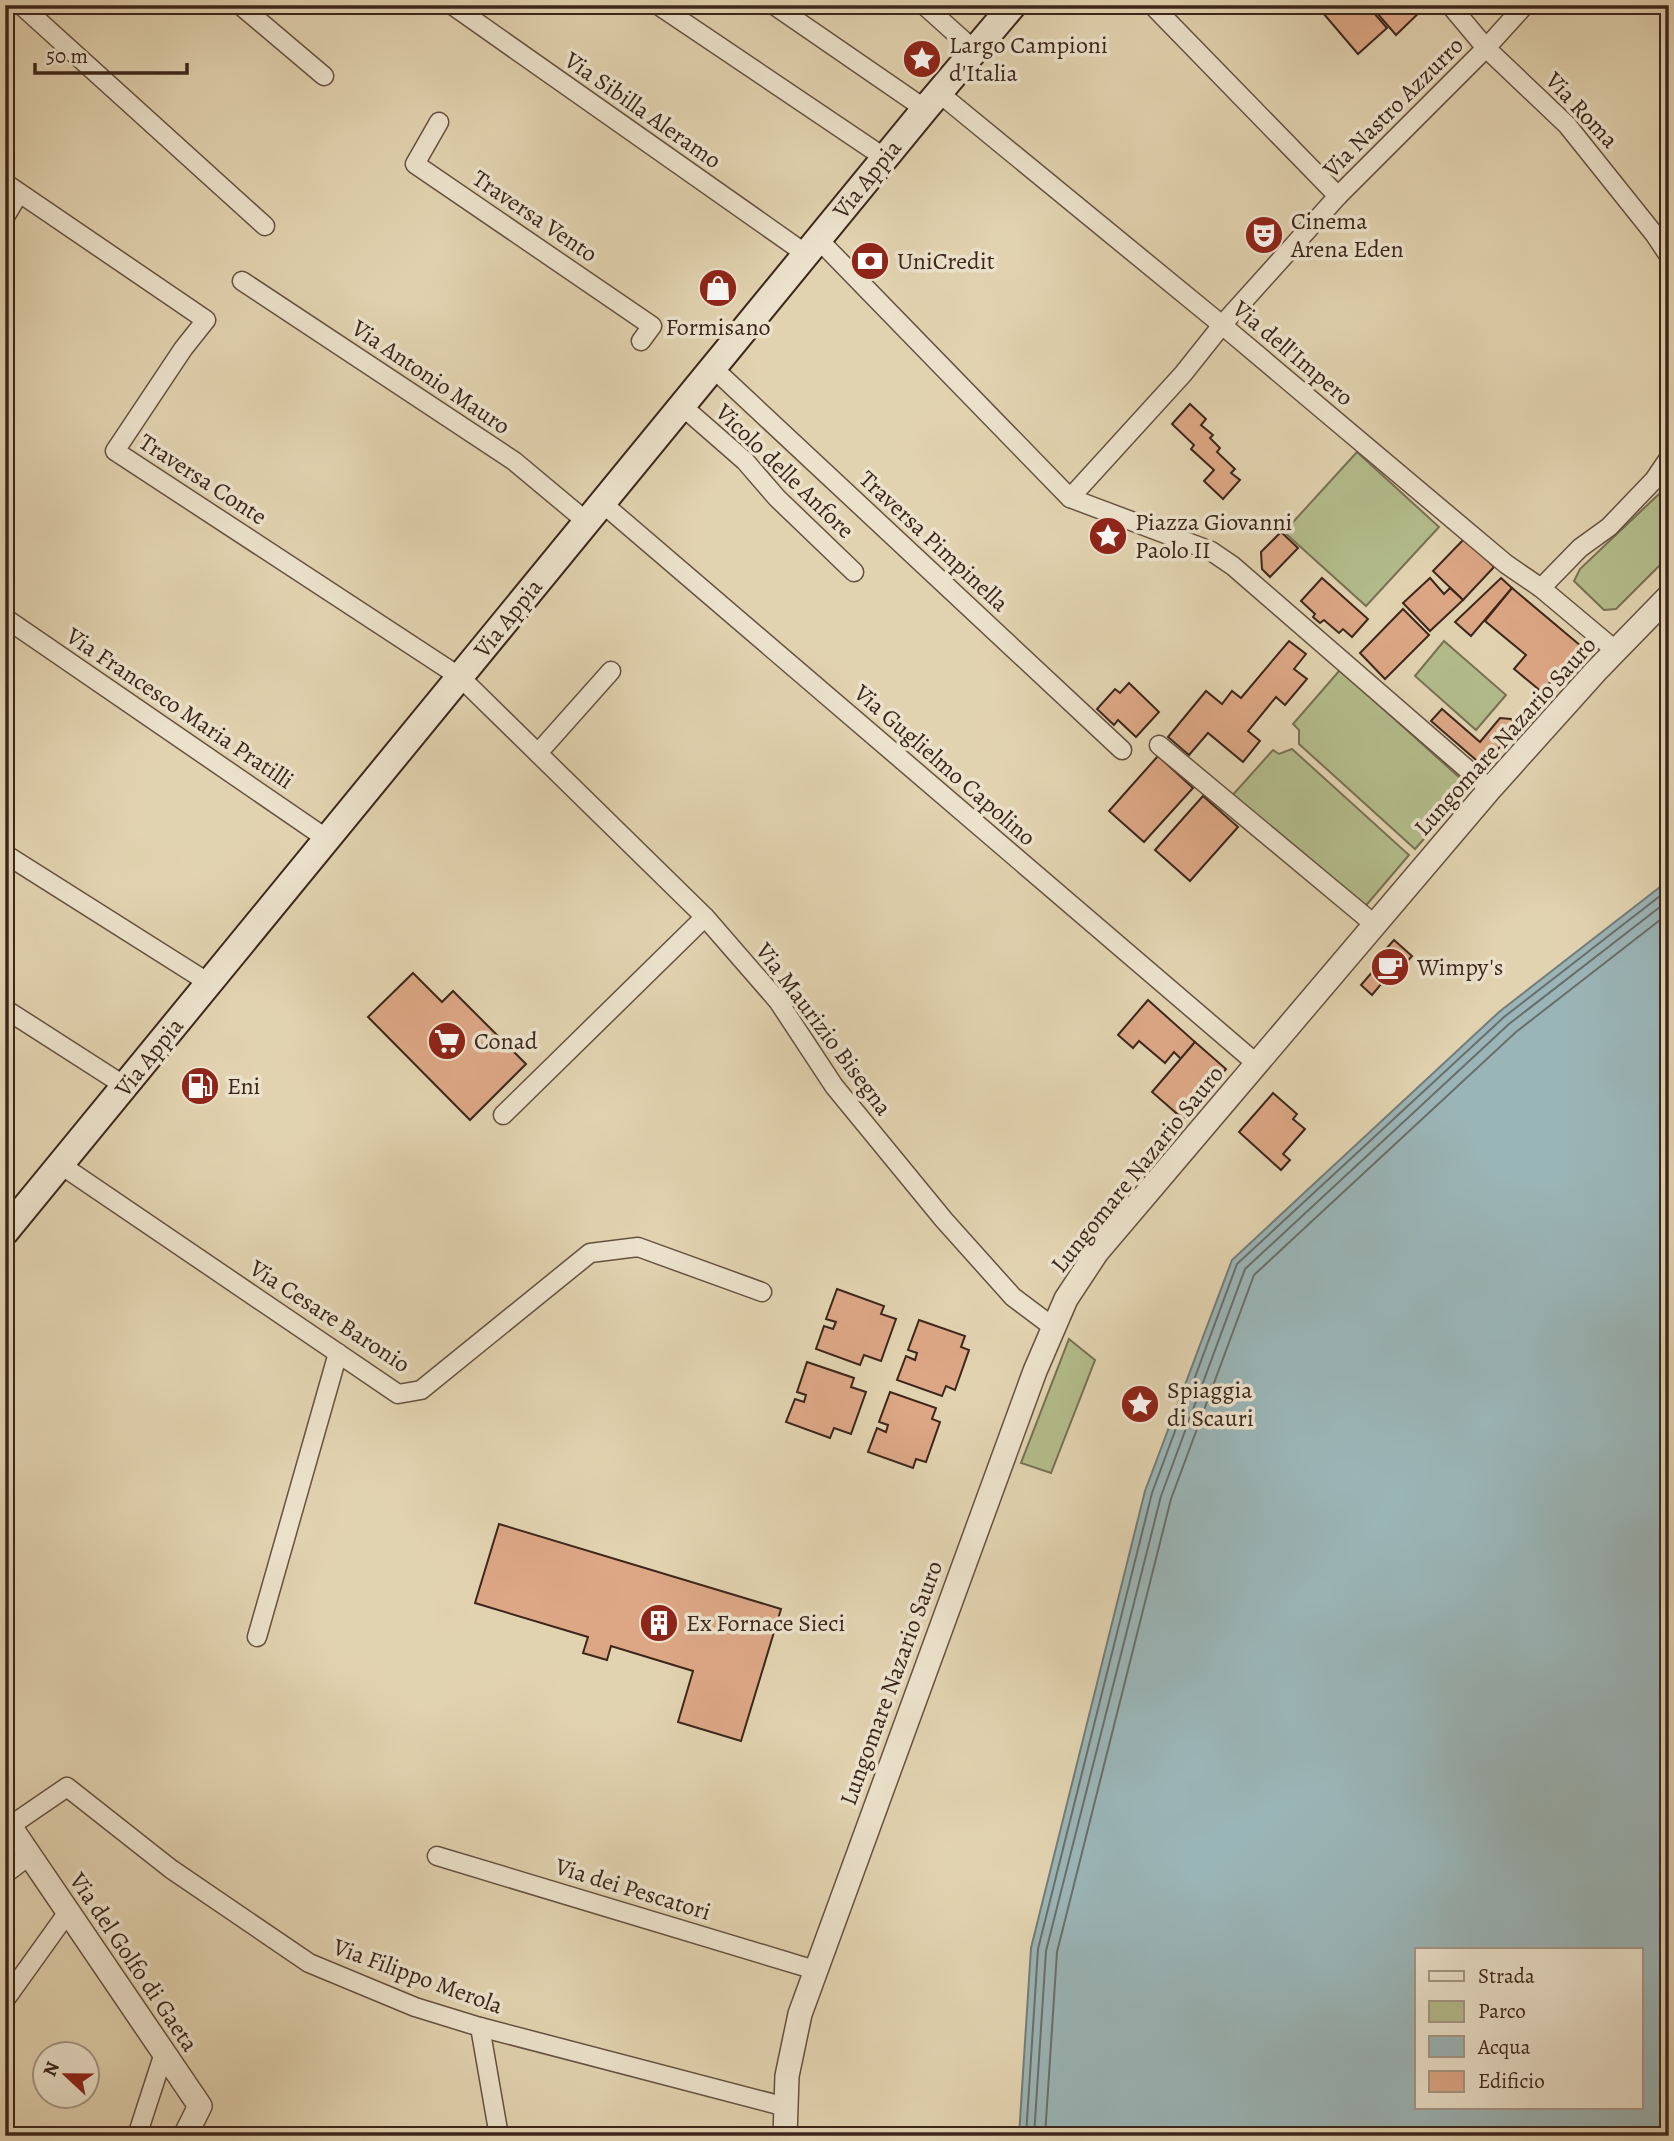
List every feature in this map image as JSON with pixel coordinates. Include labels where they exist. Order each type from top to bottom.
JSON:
[{"type":"main road","name":"Via Appia","points":[[5,1233],[812,246],[1013,5]]},
{"type":"street","points":[[21,5],[265,226]]},
{"type":"street","points":[[240,5],[324,76]]},
{"type":"street","name":"Via Sibilla Aleramo","points":[[452,5],[812,246],[1070,498]]},
{"type":"street","points":[[659,5],[885,158]]},
{"type":"street","name":"Via dell'Impero","points":[[775,5],[932,101],[1222,324],[1506,564],[1541,588],[1615,650]]},
{"type":"street","points":[[924,5],[974,50]]},
{"type":"street","points":[[1152,5],[1338,196]]},
{"type":"street","name":"Via Roma","points":[[1450,5],[1486,48],[1567,125],[1656,235],[1669,256]]},
{"type":"street","name":"Via Nastro Azzurro","points":[[1222,324],[1338,196],[1486,48],[1525,5]]},
{"type":"street","name":"Traversa Vento","points":[[439,122],[415,164],[652,326],[641,341]]},
{"type":"street","points":[[5,218],[12,188]]},
{"type":"street","name":"Traversa Conte","points":[[12,188],[206,320],[116,451],[460,677]]},
{"type":"street","name":"Via Antonio Mauro","points":[[242,281],[594,512]]},
{"type":"street","points":[[1222,324],[1183,374],[1070,498],[1211,551],[1233,566],[1490,789]]},
{"type":"street","name":"Traversa Pimpinella","points":[[713,368],[1122,750]]},
{"type":"street","name":"Vicolo delle Anfore","points":[[681,406],[745,461],[777,498],[854,572]]},
{"type":"street","points":[[1541,588],[1580,548],[1609,527],[1654,480],[1669,458]]},
{"type":"street","name":"Via Guglielmo Capolino","points":[[594,512],[1257,1064]]},
{"type":"street","name":"Lungomare Nazario Sauro","points":[[785,2136],[787,2076],[800,2014],[987,1496],[1066,1299],[1097,1252],[1374,924],[1615,650],[1669,596]]},
{"type":"street","name":"Via Francesco Maria Pratilli","points":[[5,618],[327,839]]},
{"type":"street","points":[[538,753],[611,671]]},
{"type":"street","name":"Via Maurizio Bisegna","points":[[460,677],[705,917],[778,1001],[834,1086],[944,1220],[1013,1297],[1053,1327]]},
{"type":"street","points":[[1159,745],[1374,924]]},
{"type":"street","points":[[5,854],[209,983]]},
{"type":"street","points":[[503,1115],[705,917]]},
{"type":"street","points":[[5,1009],[125,1086]]},
{"type":"street","name":"Via Cesare Baronio","points":[[61,1165],[398,1394],[421,1390],[590,1253],[638,1247],[762,1292]]},
{"type":"street","points":[[257,1637],[338,1353]]},
{"type":"street","name":"Via Filippo Merola","points":[[8,1823],[67,1787],[171,1869],[309,1963],[415,2007],[480,2027],[786,2107]]},
{"type":"street","name":"Via del Golfo di Gaeta","points":[[8,1823],[200,2106],[185,2136]]},
{"type":"street","points":[[5,1874],[30,1855]]},
{"type":"street","name":"Via dei Pescatori","points":[[437,1856],[815,1970]]},
{"type":"street","points":[[5,2000],[68,1912]]},
{"type":"street","points":[[480,2027],[499,2136]]},
{"type":"street","points":[[137,2136],[164,2053]]},
{"type":"green space","points":[[1357,452],[1439,527],[1366,606],[1284,532]]},
{"type":"green space","points":[[1669,480],[1669,556],[1616,609],[1604,610],[1574,581],[1580,569],[1660,493]]},
{"type":"green space","points":[[1444,641],[1506,695],[1476,730],[1415,676]]},
{"type":"green space","points":[[1340,670],[1470,787],[1415,849],[1299,744],[1299,730],[1293,724]]},
{"type":"green space","points":[[1292,749],[1409,855],[1363,909],[1230,798],[1273,750],[1279,754]]},
{"type":"green space","points":[[1069,1339],[1095,1360],[1051,1473],[1021,1463]]},
{"type":"water","points":[[1669,880],[1669,2136],[1019,2136],[1031,1948],[1145,1491],[1232,1260],[1499,1012]]},
{"type":"building","points":[[1367,5],[1387,28],[1358,54],[1317,6]]},
{"type":"building","points":[[1370,5],[1427,5],[1396,35]]},
{"type":"building","points":[[1190,404],[1206,419],[1201,425],[1213,435],[1210,438],[1220,448],[1217,452],[1235,469],[1231,473],[1240,480],[1223,499],[1204,481],[1214,470],[1191,449],[1194,445],[1172,424]]},
{"type":"building","points":[[1281,532],[1298,548],[1270,577],[1262,569],[1261,552]]},
{"type":"building","points":[[1465,538],[1494,567],[1463,600],[1433,571]]},
{"type":"building","points":[[1322,578],[1368,619],[1352,637],[1343,629],[1339,633],[1324,620],[1320,623],[1301,601]]},
{"type":"building","points":[[1430,578],[1444,594],[1450,588],[1463,600],[1430,631],[1403,603]]},
{"type":"building","points":[[1501,578],[1512,588],[1471,636],[1455,622]]},
{"type":"building","points":[[1512,588],[1581,646],[1542,692],[1514,669],[1526,655],[1485,621]]},
{"type":"building","points":[[1403,609],[1429,635],[1385,679],[1360,653]]},
{"type":"building","points":[[1289,641],[1306,654],[1294,669],[1307,679],[1285,705],[1276,697],[1248,731],[1260,741],[1243,762],[1208,733],[1189,755],[1168,737],[1206,691],[1222,704],[1232,691],[1241,698]]},
{"type":"building","points":[[1129,683],[1159,712],[1136,737],[1118,720],[1114,725],[1097,709],[1115,689],[1120,693]]},
{"type":"building","points":[[1442,709],[1480,742],[1500,718],[1511,719],[1514,731],[1483,766],[1431,721]]},
{"type":"building","points":[[1158,756],[1193,788],[1144,842],[1109,811]]},
{"type":"building","points":[[1203,796],[1238,827],[1190,881],[1155,850]]},
{"type":"building","name":"Wimpy's","points":[[1394,940],[1412,956],[1395,975],[1391,972],[1372,995],[1361,985],[1381,962],[1377,959]]},
{"type":"building","name":"Conad","points":[[413,973],[442,1002],[453,991],[526,1064],[470,1120],[368,1017]]},
{"type":"building","points":[[1148,1000],[1195,1042],[1181,1059],[1174,1052],[1165,1063],[1139,1041],[1133,1048],[1118,1035]]},
{"type":"building","points":[[1195,1042],[1226,1069],[1183,1119],[1152,1092]]},
{"type":"building","points":[[1273,1093],[1297,1114],[1293,1119],[1305,1129],[1283,1154],[1290,1160],[1281,1170],[1239,1132]]},
{"type":"building","points":[[837,1289],[884,1306],[881,1314],[896,1319],[881,1361],[864,1355],[860,1365],[816,1349],[824,1326],[833,1329],[836,1322],[826,1319]]},
{"type":"building","points":[[919,1320],[965,1336],[961,1347],[969,1350],[955,1390],[946,1386],[942,1396],[897,1380],[906,1356],[915,1360],[917,1353],[908,1350]]},
{"type":"building","points":[[807,1362],[854,1378],[851,1387],[866,1392],[851,1434],[834,1428],[830,1438],[786,1422],[795,1399],[804,1402],[806,1395],[797,1392]]},
{"type":"building","points":[[890,1392],[936,1408],[932,1419],[940,1422],[926,1462],[916,1459],[913,1468],[868,1452],[877,1428],[886,1432],[888,1425],[879,1422]]},
{"type":"building","name":"Ex Fornace Sieci","points":[[499,1524],[781,1609],[741,1741],[678,1722],[693,1671],[611,1646],[607,1660],[583,1653],[588,1637],[475,1603]]},
{"type":"place","name":"Largo Campioni d'Italia","points":[[922,59]]},
{"type":"place","name":"Cinema Arena Eden","points":[[1264,235]]},
{"type":"place","name":"UniCredit","points":[[870,261]]},
{"type":"place","name":"Formisano","points":[[718,288]]},
{"type":"place","name":"Piazza Giovanni Paolo II","points":[[1108,536]]},
{"type":"place","name":"Wimpy's","points":[[1390,967]]},
{"type":"place","name":"Conad","points":[[447,1041]]},
{"type":"place","name":"Eni","points":[[200,1086]]},
{"type":"place","name":"Spiaggia di Scauri","points":[[1140,1404]]},
{"type":"place","name":"Ex Fornace Sieci","points":[[659,1623]]}]
